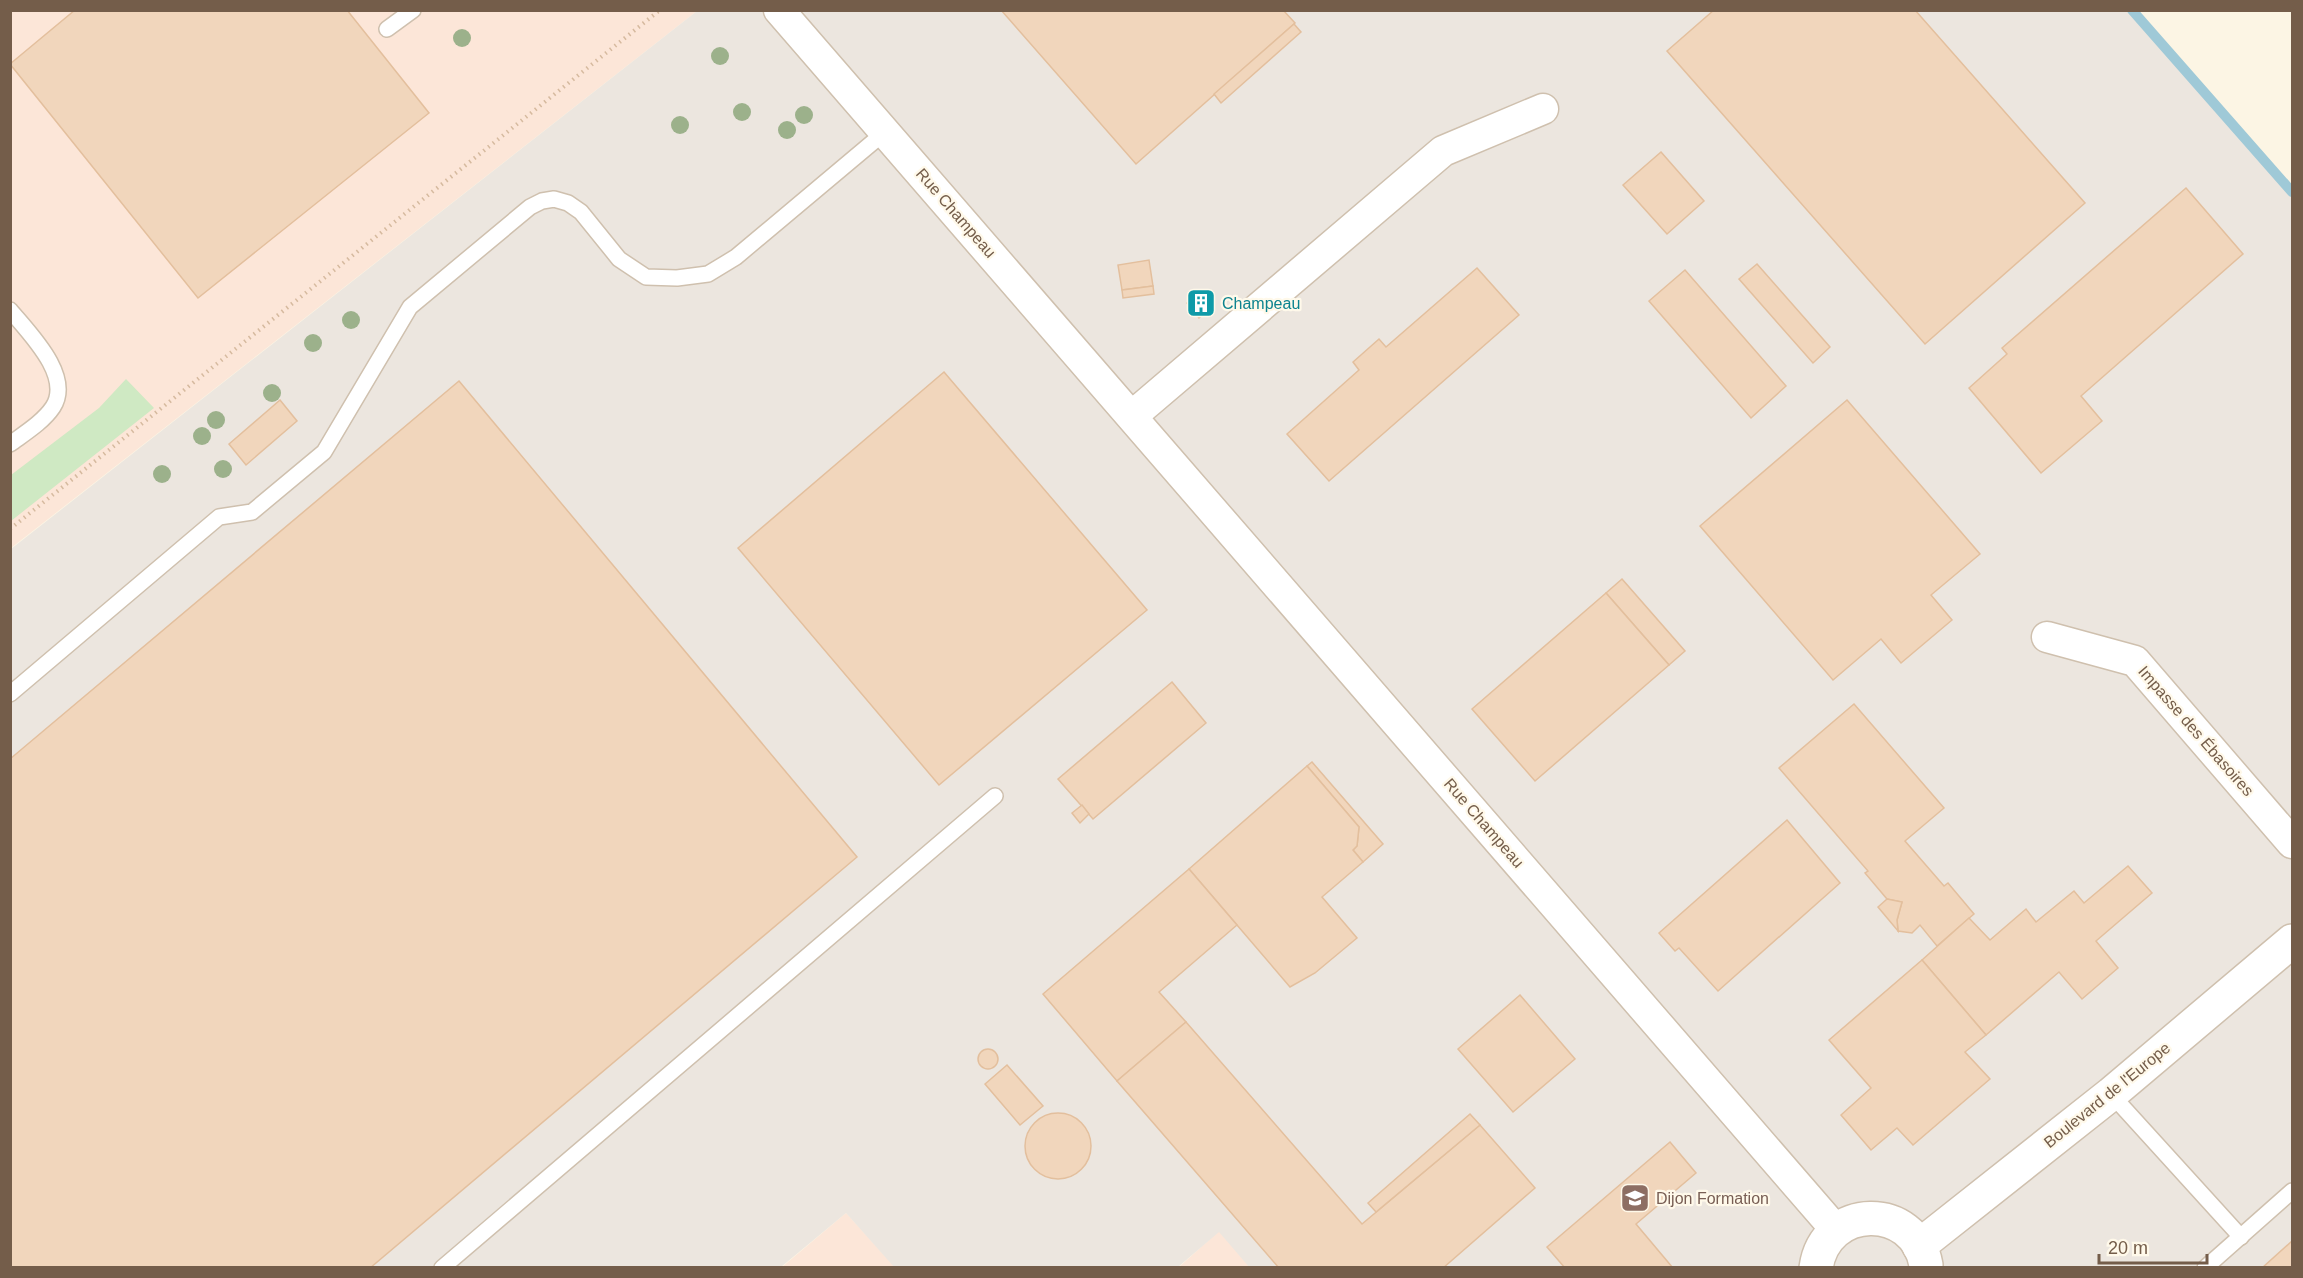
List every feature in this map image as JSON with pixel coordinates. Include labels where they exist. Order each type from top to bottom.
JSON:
[{"type":"street","name":"Rue Champeau","points":[[779,10],[1836,1230]]},
{"type":"street","points":[[1132,416],[1443,151],[1543,108]]},
{"type":"street","name":"Impasse des Ébasoires","points":[[2046,637],[2135,661],[2292,843]]},
{"type":"street","name":"Boulevard de l'Europe","points":[[1922,1256],[2292,941]]},
{"type":"street","points":[[1816,1268],[1824,1243],[1836,1230],[1852,1221],[1872,1218],[1890,1221],[1906,1231],[1922,1256]]},
{"type":"lane","points":[[387,29],[413,10]]},
{"type":"lane","points":[[10,694],[219,517],[252,512],[324,452],[410,307],[530,207],[542,201],[555,199],[567,203],[581,212],[619,259],[646,278],[677,278],[708,274],[736,257],[885,132]]},
{"type":"lane","points":[[10,310],[50,361],[59,392],[54,405],[45,416],[10,444]]},
{"type":"lane","points":[[442,1268],[995,796]]},
{"type":"lane","points":[[2111,1094],[2241,1237]]},
{"type":"lane","points":[[2205,1268],[2292,1191]]},
{"type":"path","points":[[10,529],[660,10]]},
{"type":"shaded area","points":[[11,11],[697,11],[11,548]]},
{"type":"shaded area","points":[[697,11],[2132,11],[2292,192],[2292,1267],[1250,1268],[1219,1232],[1178,1267],[895,1268],[846,1213],[781,1267],[11,1268],[11,549]]},
{"type":"shaded area","points":[[846,1213],[895,1267],[781,1268]]},
{"type":"shaded area","points":[[1219,1231],[1250,1267],[1178,1268]]},
{"type":"green space","points":[[126,379],[154,408],[11,521],[11,475],[99,408]]},
{"type":"building","points":[[75,10],[347,10],[429,113],[198,298],[10,64]]},
{"type":"building","points":[[1001,10],[1283,10],[1295,23],[1136,164]]},
{"type":"building","points":[[1714,10],[1915,10],[2085,203],[1925,344],[1667,51]]},
{"type":"building","points":[[1294,24],[1301,32],[1221,103],[1214,94]]},
{"type":"building","points":[[1661,152],[1704,201],[1667,234],[1623,185]]},
{"type":"building","points":[[2186,188],[2243,254],[2081,396],[2102,421],[2041,473],[1969,388],[2007,354],[2002,348]]},
{"type":"building","points":[[1149,260],[1153,286],[1122,290],[1118,265]]},
{"type":"building","points":[[1757,264],[1830,347],[1813,363],[1739,279]]},
{"type":"building","points":[[1477,268],[1519,315],[1329,481],[1287,434],[1359,370],[1353,362],[1379,339],[1386,347]]},
{"type":"building","points":[[1685,270],[1786,386],[1751,418],[1649,301]]},
{"type":"building","points":[[1153,286],[1154,294],[1123,298],[1122,290]]},
{"type":"building","name":"Champeau","points":[[1202,290],[1214,304],[1199,318],[1187,303]]},
{"type":"building","points":[[944,372],[1147,610],[939,785],[738,548]]},
{"type":"building","points":[[459,381],[857,857],[370,1268],[10,1268],[10,759]]},
{"type":"building","points":[[280,400],[297,421],[246,465],[229,444]]},
{"type":"building","points":[[1847,400],[1980,554],[1931,595],[1952,620],[1901,663],[1881,639],[1833,680],[1700,526]]},
{"type":"building","points":[[1622,579],[1685,651],[1669,665],[1606,593]]},
{"type":"building","points":[[1606,593],[1669,665],[1535,781],[1472,709]]},
{"type":"building","points":[[1172,682],[1206,723],[1093,819],[1058,779]]},
{"type":"building","points":[[1854,704],[1944,808],[1905,841],[1944,886],[1948,883],[1974,914],[1937,946],[1920,925],[1912,933],[1898,931],[1897,920],[1902,902],[1887,899],[1865,873],[1868,871],[1779,768]]},
{"type":"building","points":[[1312,762],[1383,844],[1363,862],[1353,850],[1357,846],[1359,827],[1307,766]]},
{"type":"building","points":[[1307,766],[1359,827],[1357,846],[1353,850],[1363,862],[1322,897],[1357,938],[1315,973],[1290,987],[1189,869]]},
{"type":"building","points":[[1082,805],[1089,814],[1080,823],[1072,813]]},
{"type":"building","points":[[1787,820],[1840,883],[1718,991],[1679,948],[1675,951],[1659,933]]},
{"type":"building","points":[[2128,866],[2152,893],[2096,941],[2118,968],[2082,999],[2059,972],[1986,1035],[1922,960],[1969,918],[1990,940],[2026,909],[2036,922],[2074,891],[2084,903]]},
{"type":"building","points":[[1189,869],[1237,925],[1159,992],[1186,1022],[1117,1081],[1043,994]]},
{"type":"building","points":[[1887,899],[1902,902],[1897,920],[1898,931],[1878,907]]},
{"type":"building","points":[[1922,960],[1986,1035],[1965,1052],[1990,1079],[1913,1145],[1897,1128],[1871,1150],[1841,1115],[1871,1088],[1829,1040]]},
{"type":"building","points":[[1520,995],[1575,1059],[1513,1112],[1458,1049]]},
{"type":"building","points":[[1186,1022],[1362,1224],[1480,1125],[1535,1188],[1443,1268],[1279,1268],[1117,1081]]},
{"type":"building","points":[[984,1049],[992,1049],[998,1055],[998,1063],[992,1069],[984,1069],[978,1063],[978,1055]]},
{"type":"building","points":[[1007,1065],[1043,1106],[1020,1125],[985,1084]]},
{"type":"building","points":[[1051,1113],[1065,1113],[1077,1118],[1086,1127],[1091,1146],[1089,1159],[1082,1170],[1065,1179],[1051,1179],[1039,1174],[1030,1165],[1025,1153],[1025,1139],[1030,1127],[1039,1118]]},
{"type":"building","points":[[1470,1114],[1480,1125],[1376,1212],[1368,1203]]},
{"type":"building","name":"Dijon Formation","points":[[1670,1142],[1696,1173],[1636,1224],[1673,1268],[1565,1268],[1547,1247]]},
{"type":"building","points":[[2292,1241],[2292,1268],[2262,1268]]},
{"type":"waterway","points":[[2132,10],[2292,192]]},
{"type":"place","name":"Champeau","points":[[1201,303]]},
{"type":"place","name":"Dijon Formation","points":[[1635,1198]]}]
